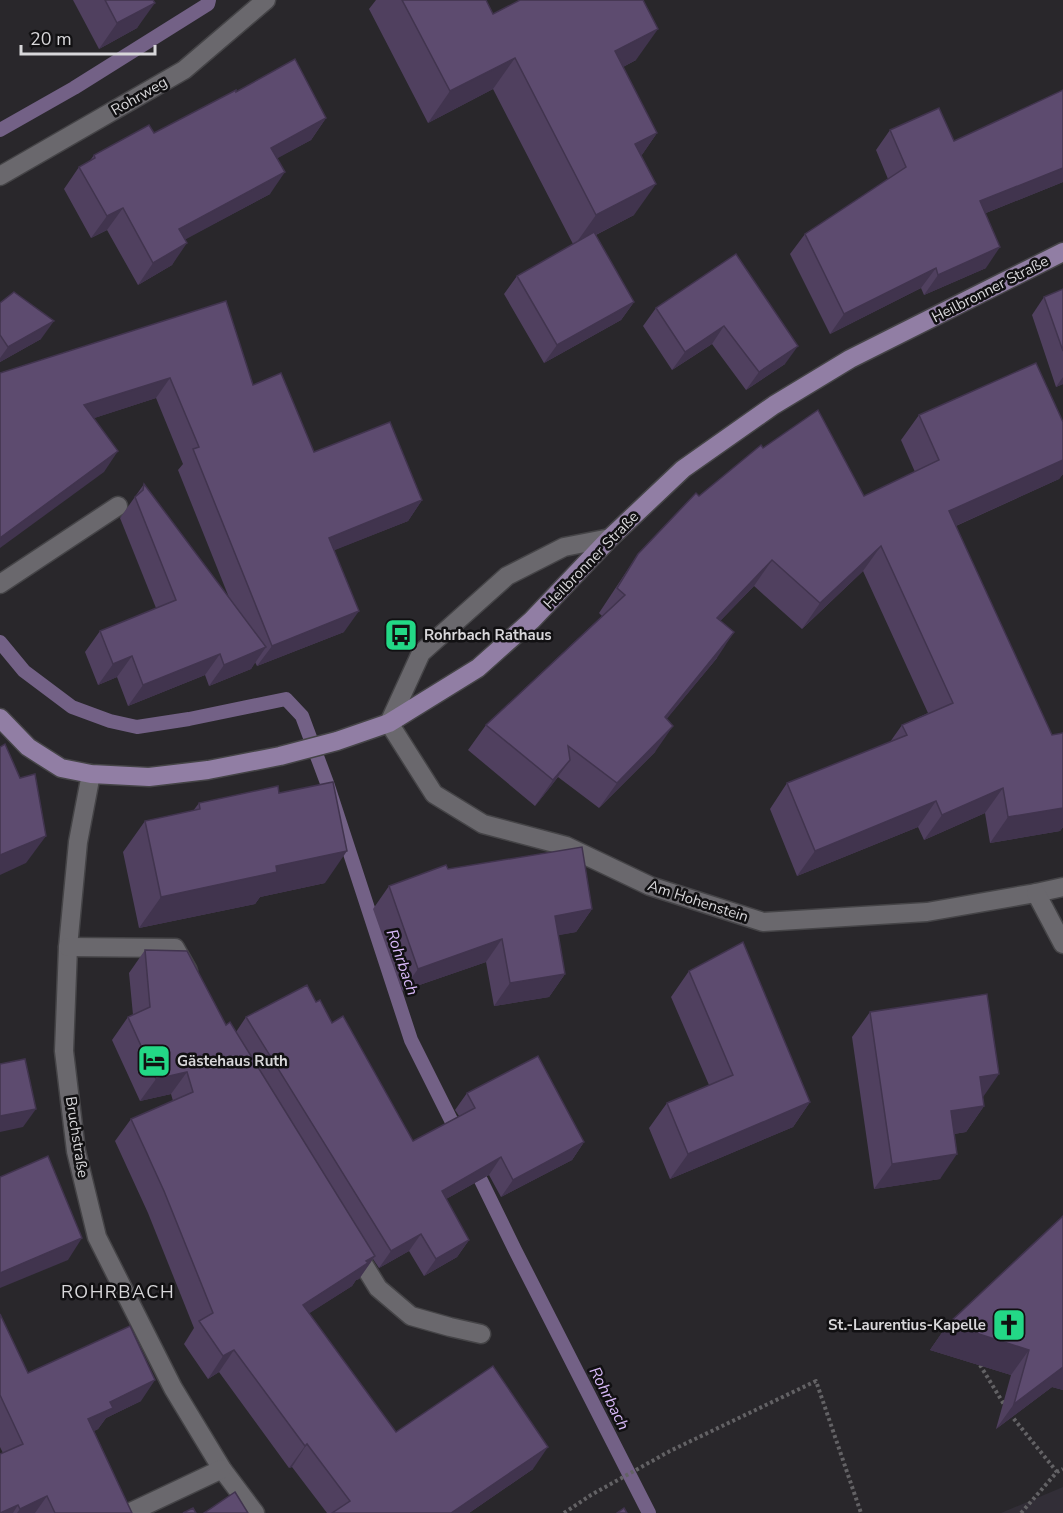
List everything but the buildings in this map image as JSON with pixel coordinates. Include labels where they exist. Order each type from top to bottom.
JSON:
[{"type":"main road","name":"Heilbronner Straße","points":[[0,718],[28,747],[62,768],[91,774],[149,777],[208,770],[280,756],[337,741],[389,723],[478,668],[532,621],[610,538],[683,469],[774,405],[850,359],[1063,252]]},
{"type":"street","name":"Rohrweg","points":[[0,176],[184,70],[266,0]]},
{"type":"street","points":[[0,584],[118,506]]},
{"type":"street","points":[[389,723],[421,653],[507,576],[564,547],[610,538]]},
{"type":"street","name":"Am Hohenstein","points":[[389,723],[434,794],[483,824],[566,846],[650,886],[763,922],[927,912],[1036,893],[1063,886]]},
{"type":"street","name":"Bruchstraße","points":[[91,774],[78,842],[68,947],[64,1051],[76,1151],[97,1237],[173,1388],[222,1469],[255,1513]]},
{"type":"street","points":[[1036,893],[1063,944]]},
{"type":"street","points":[[68,947],[176,948],[194,983]]},
{"type":"street","points":[[347,1238],[378,1288],[411,1316],[480,1334]]},
{"type":"street","points":[[129,1513],[222,1469]]},
{"type":"path","points":[[980,1365],[1012,1416],[1057,1472]]},
{"type":"path","points":[[564,1513],[670,1450],[816,1381],[861,1513]]},
{"type":"path","points":[[1021,1513],[1057,1472],[1063,1469]]},
{"type":"shaded area","points":[[1063,1487],[1063,1513],[1001,1513]]},
{"type":"waterway","name":"Rohrbach","points":[[0,130],[74,88],[208,4],[209,0]]},
{"type":"waterway","name":"Rohrbach","points":[[0,642],[24,671],[72,707],[110,721],[137,727],[286,699],[302,716],[327,783],[411,1040],[459,1136]]},
{"type":"waterway","name":"Rohrbach","points":[[473,1164],[649,1513]]},
{"type":"place","name":"Rohrbach Rathaus","points":[[401,635]]},
{"type":"place","name":"Gästehaus Ruth","points":[[154,1061]]},
{"type":"place","name":"St.-Laurentius-Kapelle","points":[[1009,1325]]},
{"type":"district","name":"ROHRBACH","points":[[118,1292]]}]
